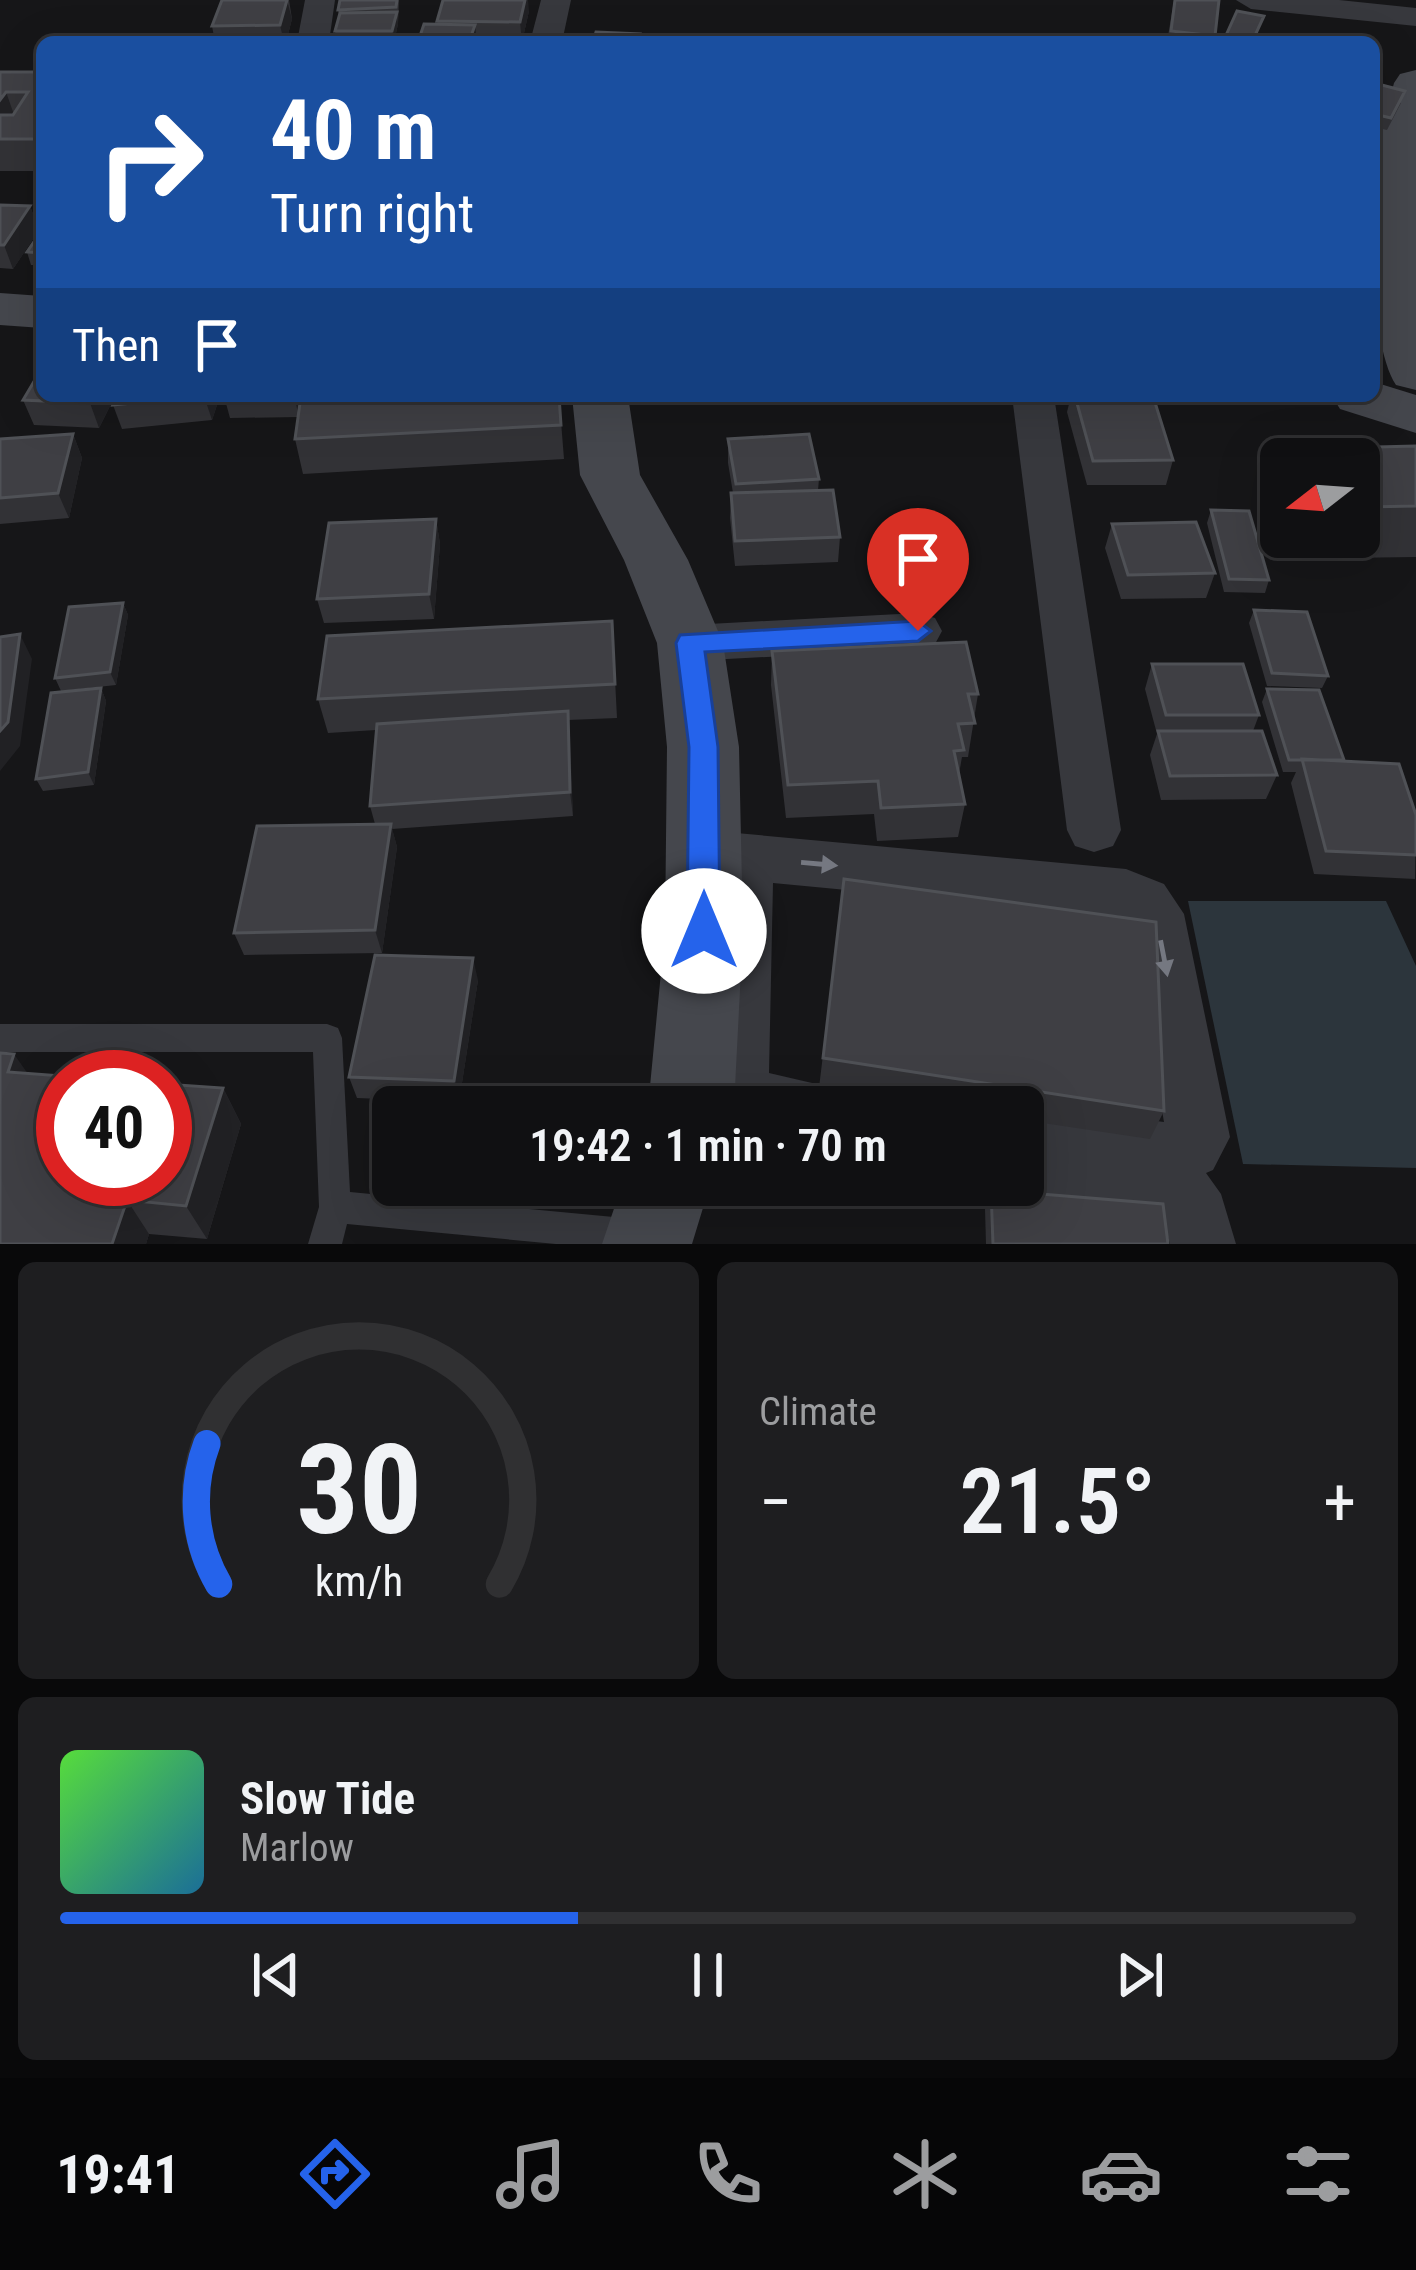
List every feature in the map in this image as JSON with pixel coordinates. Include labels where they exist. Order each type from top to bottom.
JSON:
[{"type":"street","points":[[314,36],[320,0]]},
{"type":"street","points":[[547,36],[556,0]]},
{"type":"street","points":[[1251,0],[1416,17]]},
{"type":"street","points":[[1398,356],[1382,195],[1416,83]]},
{"type":"street","points":[[0,309],[36,312]]},
{"type":"street","points":[[601,402],[610,476],[656,560],[690,643],[703,747],[724,855],[709,1086]]},
{"type":"street","points":[[1034,402],[1094,830]]},
{"type":"street","points":[[1378,402],[1416,415]]},
{"type":"street","points":[[690,643],[918,631]]},
{"type":"street","points":[[724,855],[1126,893],[1144,901],[1156,914],[1198,1137],[1192,1148],[1177,1154],[1044,1138]]},
{"type":"street","points":[[1044,1179],[1182,1193],[1198,1217],[1203,1244]]},
{"type":"lane","points":[[0,1038],[327,1038],[335,1207],[325,1244]]},
{"type":"lane","points":[[335,1207],[654,1222]]},
{"type":"shaded area","points":[[1188,901],[1386,901],[1416,966],[1416,1168],[1243,1164]]},
{"type":"building","points":[[222,0],[287,0],[280,25],[212,26]]},
{"type":"building","points":[[340,0],[397,0],[396,7],[338,10]]},
{"type":"building","points":[[443,0],[525,0],[520,22],[437,21]]},
{"type":"building","points":[[1175,0],[1219,0],[1215,36],[1171,31]]},
{"type":"building","points":[[1237,11],[1264,16],[1255,36],[1226,36]]},
{"type":"building","points":[[397,12],[392,31],[335,31],[340,13]]},
{"type":"building","points":[[424,24],[475,25],[471,36],[420,36]]},
{"type":"building","points":[[596,32],[640,34],[640,36],[595,36]]},
{"type":"building","points":[[0,72],[36,72],[36,139],[0,139],[0,115],[13,115],[28,92],[6,92],[0,100]]},
{"type":"building","points":[[1380,85],[1405,91],[1391,118],[1380,115]]},
{"type":"building","points":[[0,205],[30,206],[4,245],[0,245]]},
{"type":"building","points":[[36,378],[36,401],[23,400]]},
{"type":"building","points":[[300,402],[559,402],[561,425],[295,439]]},
{"type":"building","points":[[1077,402],[1155,402],[1173,460],[1093,461]]},
{"type":"building","points":[[73,434],[58,493],[0,498],[0,439]]},
{"type":"building","points":[[809,434],[819,479],[736,484],[728,439]]},
{"type":"building","points":[[1416,446],[1416,506],[1380,507],[1380,447]]},
{"type":"building","points":[[833,490],[840,537],[735,541],[731,493]]},
{"type":"building","points":[[1211,510],[1249,511],[1269,580],[1229,579]]},
{"type":"building","points":[[436,519],[429,594],[317,599],[329,523]]},
{"type":"building","points":[[1196,522],[1215,573],[1128,575],[1112,524]]},
{"type":"building","points":[[123,603],[110,672],[55,678],[69,607]]},
{"type":"building","points":[[1254,610],[1307,612],[1328,676],[1272,673]]},
{"type":"building","points":[[612,621],[615,684],[318,699],[327,636]]},
{"type":"building","points":[[20,634],[8,722],[0,731],[0,637]]},
{"type":"building","points":[[966,642],[978,694],[968,694],[975,723],[958,724],[964,750],[954,751],[965,804],[881,808],[878,781],[788,785],[772,651]]},
{"type":"building","points":[[1152,664],[1243,664],[1259,715],[1166,715]]},
{"type":"building","points":[[101,688],[88,772],[36,779],[51,693]]},
{"type":"building","points":[[1267,689],[1319,690],[1344,760],[1289,760]]},
{"type":"building","points":[[568,711],[570,792],[370,806],[377,724]]},
{"type":"building","points":[[1158,731],[1262,731],[1277,775],[1170,776]]},
{"type":"building","points":[[1302,759],[1399,764],[1416,815],[1416,855],[1326,851]]},
{"type":"building","points":[[391,824],[375,930],[234,933],[257,826]]},
{"type":"building","points":[[844,879],[1156,922],[1164,1111],[1044,1092],[1044,1086],[1003,1086],[823,1058]]},
{"type":"building","points":[[375,955],[473,958],[454,1081],[349,1077]]},
{"type":"building","points":[[0,1053],[14,1054],[8,1072],[36,1074],[36,1206],[125,1206],[112,1244],[0,1244]]},
{"type":"building","points":[[192,1086],[223,1088],[192,1187]]},
{"type":"building","points":[[1044,1194],[1163,1204],[1168,1244],[993,1244],[992,1206],[1044,1206]]},
{"type":"route","points":[[704,931],[703,747],[690,643],[918,631]]}]
